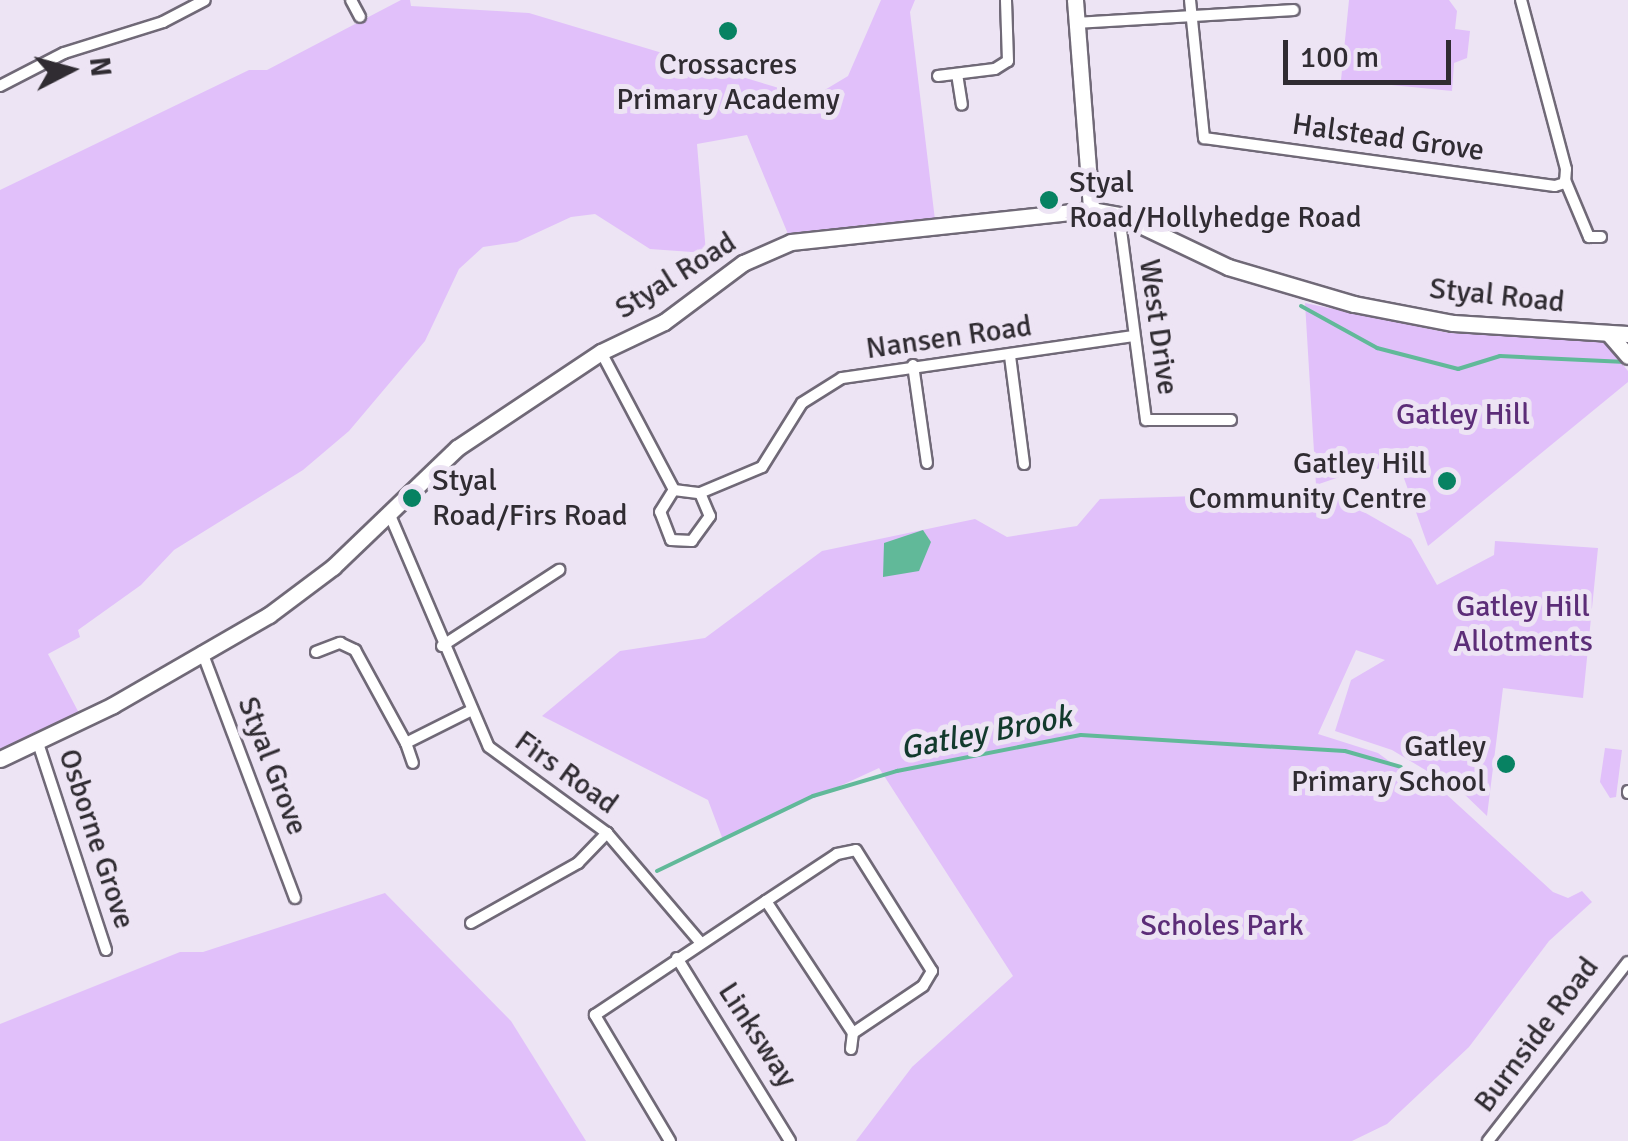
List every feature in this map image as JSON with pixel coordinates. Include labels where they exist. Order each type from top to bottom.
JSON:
[{"type":"main road","points":[[1075,0],[1091,210]]},
{"type":"main road","name":"Styal Road","points":[[0,759],[38,743],[282,606],[457,448],[601,352],[664,322],[743,263],[791,242],[1091,210],[1119,215],[1228,266],[1354,304],[1453,324],[1628,334]]},
{"type":"main road","points":[[1609,334],[1628,356]]},
{"type":"street","points":[[0,86],[64,53],[163,22],[205,0]]},
{"type":"street","points":[[350,0],[360,17]]},
{"type":"street","points":[[938,76],[1008,61],[1006,0]]},
{"type":"street","points":[[1190,0],[1192,16]]},
{"type":"street","points":[[1521,0],[1565,182],[1590,237],[1602,237]]},
{"type":"street","points":[[1076,23],[1294,10]]},
{"type":"street","name":"Halstead Grove","points":[[1192,16],[1204,138],[1565,182]]},
{"type":"street","points":[[957,74],[962,105]]},
{"type":"street","name":"West Drive","points":[[1119,215],[1146,420],[1231,420]]},
{"type":"street","name":"Nansen Road","points":[[700,494],[762,467],[802,403],[842,378],[1132,336]]},
{"type":"street","points":[[601,352],[674,490]]},
{"type":"street","points":[[1010,356],[1024,464]]},
{"type":"street","points":[[913,365],[927,462]]},
{"type":"street","points":[[674,490],[700,494],[710,516],[692,541],[671,540],[660,512],[674,490]]},
{"type":"street","name":"Firs Road","points":[[388,513],[470,711],[489,747],[521,776],[567,799],[608,833],[700,942]]},
{"type":"street","points":[[442,646],[559,570]]},
{"type":"street","points":[[316,652],[342,638],[356,650],[406,742],[413,763]]},
{"type":"street","name":"Styal Grove","points":[[202,651],[295,898]]},
{"type":"street","points":[[406,742],[470,711]]},
{"type":"street","name":"Osborne Grove","points":[[38,743],[106,950]]},
{"type":"street","points":[[472,923],[578,863],[608,833]]},
{"type":"street","points":[[670,1141],[594,1015],[837,854],[856,850],[869,863],[932,971],[923,986],[853,1033]]},
{"type":"street","points":[[766,901],[853,1033],[851,1049]]},
{"type":"street","name":"Linksway","points":[[677,958],[790,1141]]},
{"type":"street","name":"Burnside Road","points":[[1488,1141],[1628,962]]},
{"type":"green space","points":[[401,0],[410,0],[411,6],[529,13],[799,94],[823,91],[848,76],[881,0],[915,0],[910,12],[935,220],[788,234],[747,135],[697,144],[706,253],[650,249],[595,214],[571,217],[517,242],[483,247],[459,269],[425,341],[349,431],[303,470],[174,550],[141,585],[78,630],[80,637],[48,654],[80,715],[0,752],[0,190],[249,70],[267,70]]},
{"type":"green space","points":[[1349,0],[1449,0],[1457,11],[1455,29],[1470,31],[1467,58],[1454,63],[1452,91],[1341,80]]},
{"type":"green space","name":"Gatley Hill","points":[[1305,303],[1449,333],[1603,341],[1628,371],[1628,382],[1428,546],[1400,467],[1360,470],[1316,485]]},
{"type":"green space","name":"Scholes Park","points":[[1329,492],[1411,539],[1437,585],[1494,555],[1495,541],[1598,548],[1583,698],[1503,688],[1487,816],[1462,792],[1392,750],[1335,731],[1351,680],[1385,660],[1356,650],[1318,734],[1378,753],[1408,775],[1434,783],[1553,892],[1568,898],[1582,891],[1592,902],[1549,941],[1469,1047],[1387,1124],[1352,1141],[856,1141],[912,1067],[1013,976],[879,768],[723,840],[708,800],[542,716],[620,651],[705,638],[822,551],[975,519],[1007,537],[1077,526],[1100,499]]},
{"type":"green space","points":[[1605,748],[1622,750],[1616,797],[1610,798],[1600,782]]},
{"type":"green space","points":[[385,893],[511,1021],[586,1141],[0,1141],[0,1024],[180,952],[203,952]]},
{"type":"shaded area","points":[[923,530],[931,542],[919,571],[883,577],[884,543]]},
{"type":"waterway","name":"Gatley Brook","points":[[1301,306],[1377,348],[1458,369],[1500,356],[1626,362]]},
{"type":"waterway","name":"Gatley Brook","points":[[657,871],[813,796],[897,771],[1081,735],[1345,751],[1401,767]]},
{"type":"place","name":"Crossacres Primary Academy","points":[[728,31]]},
{"type":"place","name":"Styal Road/Hollyhedge Road","points":[[1049,200]]},
{"type":"place","name":"Gatley Hill Community Centre","points":[[1447,481]]},
{"type":"place","name":"Styal Road/Firs Road","points":[[412,498]]},
{"type":"place","name":"Gatley Primary School","points":[[1506,764]]},
{"type":"park label","name":"Gatley Hill Allotments","points":[[1523,624]]}]
